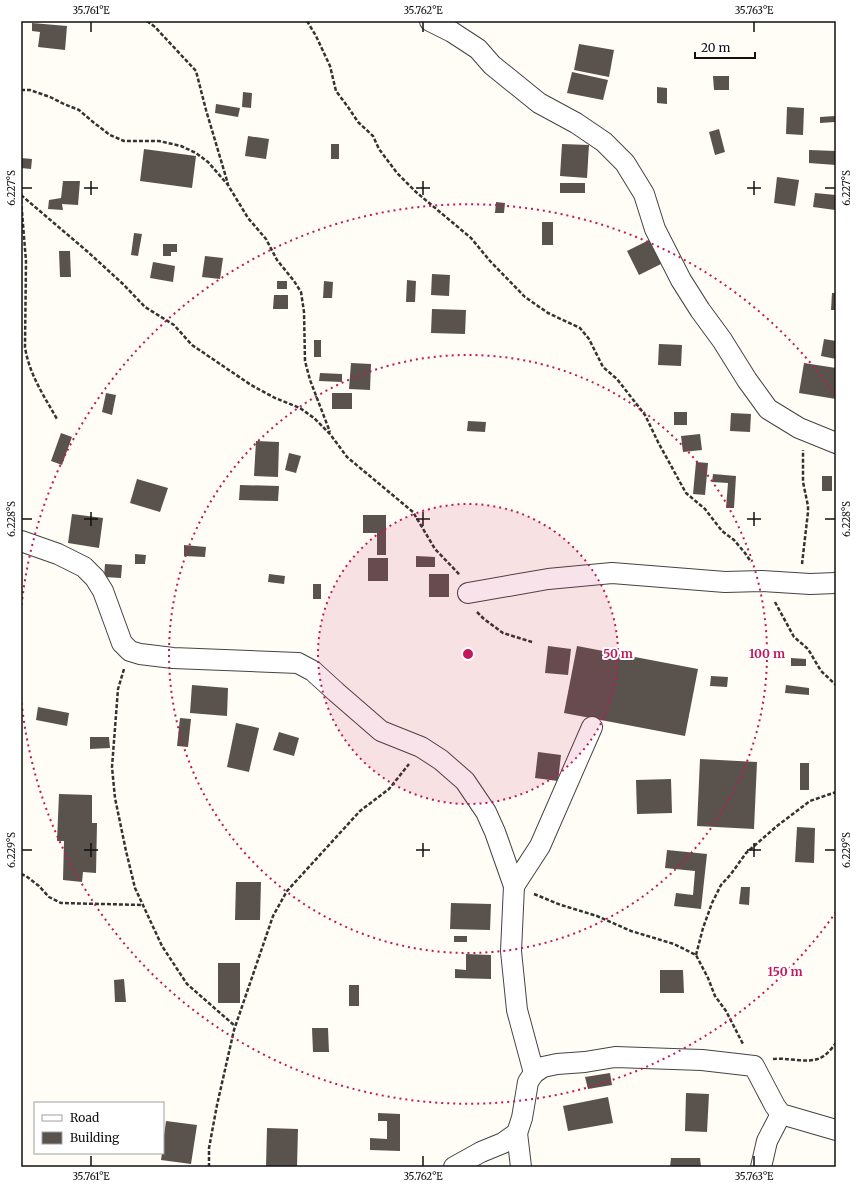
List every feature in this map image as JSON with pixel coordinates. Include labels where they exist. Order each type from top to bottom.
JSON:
[{"type":"street","points":[[430,21],[452,32],[478,49],[492,65],[539,103],[576,123],[604,142],[625,163],[644,194],[655,229],[681,280],[768,409],[799,428],[836,443]]},
{"type":"street","points":[[21,541],[58,554],[84,567],[95,578],[103,591],[122,643],[130,651],[140,654],[174,658],[298,663],[313,671],[381,731],[421,747],[441,760],[465,781],[486,812],[495,832],[514,886],[512,951],[517,1010],[534,1073]]},
{"type":"street","points":[[468,593],[548,579],[612,573],[725,582],[762,581],[797,584],[836,583]]},
{"type":"street","points":[[514,886],[540,846],[592,727]]},
{"type":"street","points":[[521,1167],[517,1132],[522,1118],[528,1082],[534,1073],[543,1067],[556,1064],[585,1062],[615,1057],[702,1060],[754,1066],[775,1106],[782,1114],[836,1130]]},
{"type":"street","points":[[761,1167],[767,1141],[782,1114]]},
{"type":"street","points":[[454,1167],[481,1152],[503,1143],[517,1132]]},
{"type":"path","points":[[147,21],[155,27],[196,71],[228,185]]},
{"type":"path","points":[[307,21],[330,66],[336,91],[358,122],[373,136],[379,149],[397,173],[416,192],[471,238],[490,261],[525,298],[548,313],[580,328],[589,339],[603,367],[618,379],[645,415],[686,494],[705,509],[722,531],[734,540],[745,553],[776,603],[794,637],[808,649],[821,671],[836,685]]},
{"type":"path","points":[[21,90],[30,90],[50,96],[79,110],[110,135],[124,141],[159,141],[181,146],[196,153],[208,162],[228,185],[248,218],[266,239],[276,260],[294,281],[301,292],[304,312],[305,361],[310,380],[330,434]]},
{"type":"path","points":[[21,195],[88,252],[123,284],[145,307],[174,325],[192,345],[251,385],[275,398],[300,408],[314,418],[330,434],[347,457],[413,512],[435,549],[458,573],[468,593],[472,607],[484,619],[503,632],[532,642]]},
{"type":"path","points":[[21,200],[26,261],[25,348],[27,359],[40,390],[57,419]]},
{"type":"path","points":[[797,584],[803,562],[808,512],[803,482],[805,430]]},
{"type":"path","points":[[130,651],[118,690],[112,767],[115,798],[135,888],[162,946],[187,984],[236,1026]]},
{"type":"path","points":[[209,1167],[209,1148],[217,1105],[236,1026],[273,916],[287,892],[360,811],[388,789],[421,747]]},
{"type":"path","points":[[696,955],[703,928],[720,885],[731,874],[746,853],[805,804],[836,792]]},
{"type":"path","points":[[21,874],[39,886],[49,897],[60,903],[143,905]]},
{"type":"path","points":[[514,886],[561,905],[597,916],[631,930],[674,944],[696,955],[708,978],[715,996],[726,1011],[754,1066],[772,1059],[782,1058],[809,1060],[820,1058],[836,1043]]},
{"type":"building","points":[[32,23],[67,26],[65,50],[38,47],[40,32],[32,31]]},
{"type":"building","points":[[579,44],[614,50],[609,77],[574,70]]},
{"type":"building","points":[[572,72],[608,80],[603,100],[567,93]]},
{"type":"building","points":[[713,76],[729,76],[729,90],[714,90]]},
{"type":"building","points":[[657,87],[667,88],[667,104],[657,103]]},
{"type":"building","points":[[243,92],[252,93],[251,108],[242,107]]},
{"type":"building","points":[[216,104],[240,108],[238,117],[215,113]]},
{"type":"building","points":[[787,107],[804,108],[803,135],[786,134]]},
{"type":"building","points":[[835,116],[835,122],[820,123],[820,117]]},
{"type":"building","points":[[719,129],[725,152],[715,155],[709,132]]},
{"type":"building","points":[[248,136],[269,139],[266,159],[245,156]]},
{"type":"building","points":[[331,144],[339,144],[339,159],[331,159]]},
{"type":"building","points":[[562,144],[589,145],[587,178],[560,176]]},
{"type":"building","points":[[144,149],[196,156],[192,188],[140,181]]},
{"type":"building","points":[[809,150],[836,151],[836,165],[809,163]]},
{"type":"building","points":[[21,158],[32,159],[31,169],[21,168]]},
{"type":"building","points":[[777,177],[799,180],[795,206],[774,203]]},
{"type":"building","points":[[63,181],[80,181],[78,205],[62,204],[63,210],[48,209],[49,200],[61,198]]},
{"type":"building","points":[[560,183],[585,183],[585,193],[560,193]]},
{"type":"building","points":[[815,193],[836,195],[835,210],[813,207]]},
{"type":"building","points":[[496,202],[505,203],[504,213],[495,213]]},
{"type":"building","points":[[542,222],[553,222],[553,245],[542,245]]},
{"type":"building","points":[[134,233],[142,234],[138,256],[131,255]]},
{"type":"building","points":[[649,240],[661,264],[639,275],[627,251]]},
{"type":"building","points":[[163,244],[177,244],[177,252],[171,252],[171,256],[163,256]]},
{"type":"building","points":[[59,251],[70,251],[71,277],[60,277]]},
{"type":"building","points":[[205,256],[223,258],[220,279],[202,277]]},
{"type":"building","points":[[153,262],[175,266],[173,282],[150,278]]},
{"type":"building","points":[[432,274],[450,275],[449,296],[431,295]]},
{"type":"building","points":[[407,280],[416,281],[415,302],[406,302]]},
{"type":"building","points":[[277,281],[287,281],[287,289],[277,289]]},
{"type":"building","points":[[324,281],[333,282],[332,298],[323,298]]},
{"type":"building","points":[[832,293],[836,293],[836,310],[831,310]]},
{"type":"building","points":[[274,295],[288,295],[288,309],[273,309]]},
{"type":"building","points":[[432,309],[466,310],[465,334],[431,333]]},
{"type":"building","points":[[824,339],[836,341],[836,359],[821,356]]},
{"type":"building","points":[[314,340],[321,340],[321,357],[314,357]]},
{"type":"building","points":[[659,344],[682,345],[681,366],[658,365]]},
{"type":"building","points":[[351,363],[371,364],[370,390],[349,389]]},
{"type":"building","points":[[804,363],[836,368],[836,399],[799,393]]},
{"type":"building","points":[[320,373],[342,374],[342,382],[319,381]]},
{"type":"building","points":[[106,393],[116,395],[112,415],[102,412]]},
{"type":"building","points":[[332,393],[352,393],[352,409],[332,409]]},
{"type":"building","points":[[674,412],[687,412],[687,425],[674,425]]},
{"type":"building","points":[[731,413],[751,414],[750,432],[730,431]]},
{"type":"building","points":[[468,421],[486,422],[485,432],[467,431]]},
{"type":"building","points":[[61,433],[72,437],[62,465],[51,461]]},
{"type":"building","points":[[700,434],[702,450],[683,452],[681,436]]},
{"type":"building","points":[[256,441],[279,442],[278,477],[254,476]]},
{"type":"building","points":[[289,453],[301,456],[296,473],[285,470]]},
{"type":"building","points":[[696,462],[708,463],[705,495],[693,494]]},
{"type":"building","points":[[713,474],[736,476],[734,508],[726,508],[728,483],[712,482]]},
{"type":"building","points":[[822,476],[832,476],[832,491],[822,491]]},
{"type":"building","points":[[137,479],[168,488],[160,512],[130,503]]},
{"type":"building","points":[[240,485],[279,486],[278,501],[239,500]]},
{"type":"building","points":[[72,514],[103,518],[99,548],[68,543]]},
{"type":"building","points":[[363,515],[386,515],[386,555],[377,555],[377,533],[363,533]]},
{"type":"building","points":[[184,545],[206,547],[205,557],[184,556]]},
{"type":"building","points":[[135,554],[146,555],[145,564],[135,564]]},
{"type":"building","points":[[416,556],[435,557],[435,567],[416,567]]},
{"type":"building","points":[[368,558],[388,558],[388,581],[368,581]]},
{"type":"building","points":[[105,564],[122,565],[121,578],[104,577]]},
{"type":"building","points":[[269,574],[285,576],[284,584],[268,582]]},
{"type":"building","points":[[429,574],[449,574],[449,597],[429,597]]},
{"type":"building","points":[[313,584],[321,584],[321,599],[313,599]]},
{"type":"building","points":[[548,646],[571,649],[568,675],[545,673]]},
{"type":"building","points":[[577,646],[698,669],[685,736],[564,713]]},
{"type":"building","points":[[791,658],[806,659],[806,666],[791,666]]},
{"type":"building","points":[[711,676],[728,677],[727,687],[710,686]]},
{"type":"building","points":[[192,685],[228,688],[227,716],[190,713]]},
{"type":"building","points":[[786,685],[809,688],[809,695],[785,693]]},
{"type":"building","points":[[38,707],[69,713],[67,726],[36,720]]},
{"type":"building","points":[[180,718],[191,719],[188,747],[177,746]]},
{"type":"building","points":[[236,723],[259,728],[249,772],[227,767]]},
{"type":"building","points":[[279,732],[299,738],[294,756],[273,750]]},
{"type":"building","points":[[90,737],[109,737],[110,748],[90,749]]},
{"type":"building","points":[[538,752],[561,755],[558,781],[535,778]]},
{"type":"building","points":[[700,759],[757,762],[754,829],[697,826]]},
{"type":"building","points":[[800,763],[809,763],[809,790],[800,790]]},
{"type":"building","points":[[671,779],[672,813],[637,814],[636,780]]},
{"type":"building","points":[[59,794],[92,795],[92,823],[97,823],[96,873],[83,872],[82,882],[63,880],[64,841],[57,841]]},
{"type":"building","points":[[797,827],[815,828],[814,863],[795,862]]},
{"type":"building","points":[[667,850],[707,854],[701,909],[674,906],[676,893],[693,895],[695,871],[665,868]]},
{"type":"building","points":[[236,882],[261,882],[260,920],[235,920]]},
{"type":"building","points":[[741,887],[750,887],[749,905],[739,904]]},
{"type":"building","points":[[451,903],[491,904],[490,930],[450,929]]},
{"type":"building","points":[[454,936],[467,936],[467,942],[454,942]]},
{"type":"building","points":[[466,954],[491,955],[491,979],[455,978],[455,969],[466,970]]},
{"type":"building","points":[[218,963],[240,963],[240,1003],[218,1003]]},
{"type":"building","points":[[660,970],[683,970],[684,993],[660,993]]},
{"type":"building","points":[[124,979],[126,1002],[115,1002],[114,980]]},
{"type":"building","points":[[349,985],[359,985],[359,1006],[349,1006]]},
{"type":"building","points":[[312,1028],[328,1028],[329,1052],[313,1052]]},
{"type":"building","points":[[610,1073],[612,1085],[588,1089],[585,1077]]},
{"type":"building","points":[[686,1093],[709,1094],[707,1132],[685,1131]]},
{"type":"building","points":[[608,1097],[613,1123],[568,1131],[563,1106]]},
{"type":"building","points":[[378,1113],[400,1114],[400,1151],[370,1150],[370,1138],[387,1139],[387,1121],[378,1121]]},
{"type":"building","points":[[166,1121],[197,1125],[191,1164],[161,1160],[162,1154],[164,1154]]},
{"type":"building","points":[[267,1128],[298,1129],[297,1167],[266,1167]]},
{"type":"building","points":[[671,1158],[700,1158],[701,1167],[670,1167]]}]
